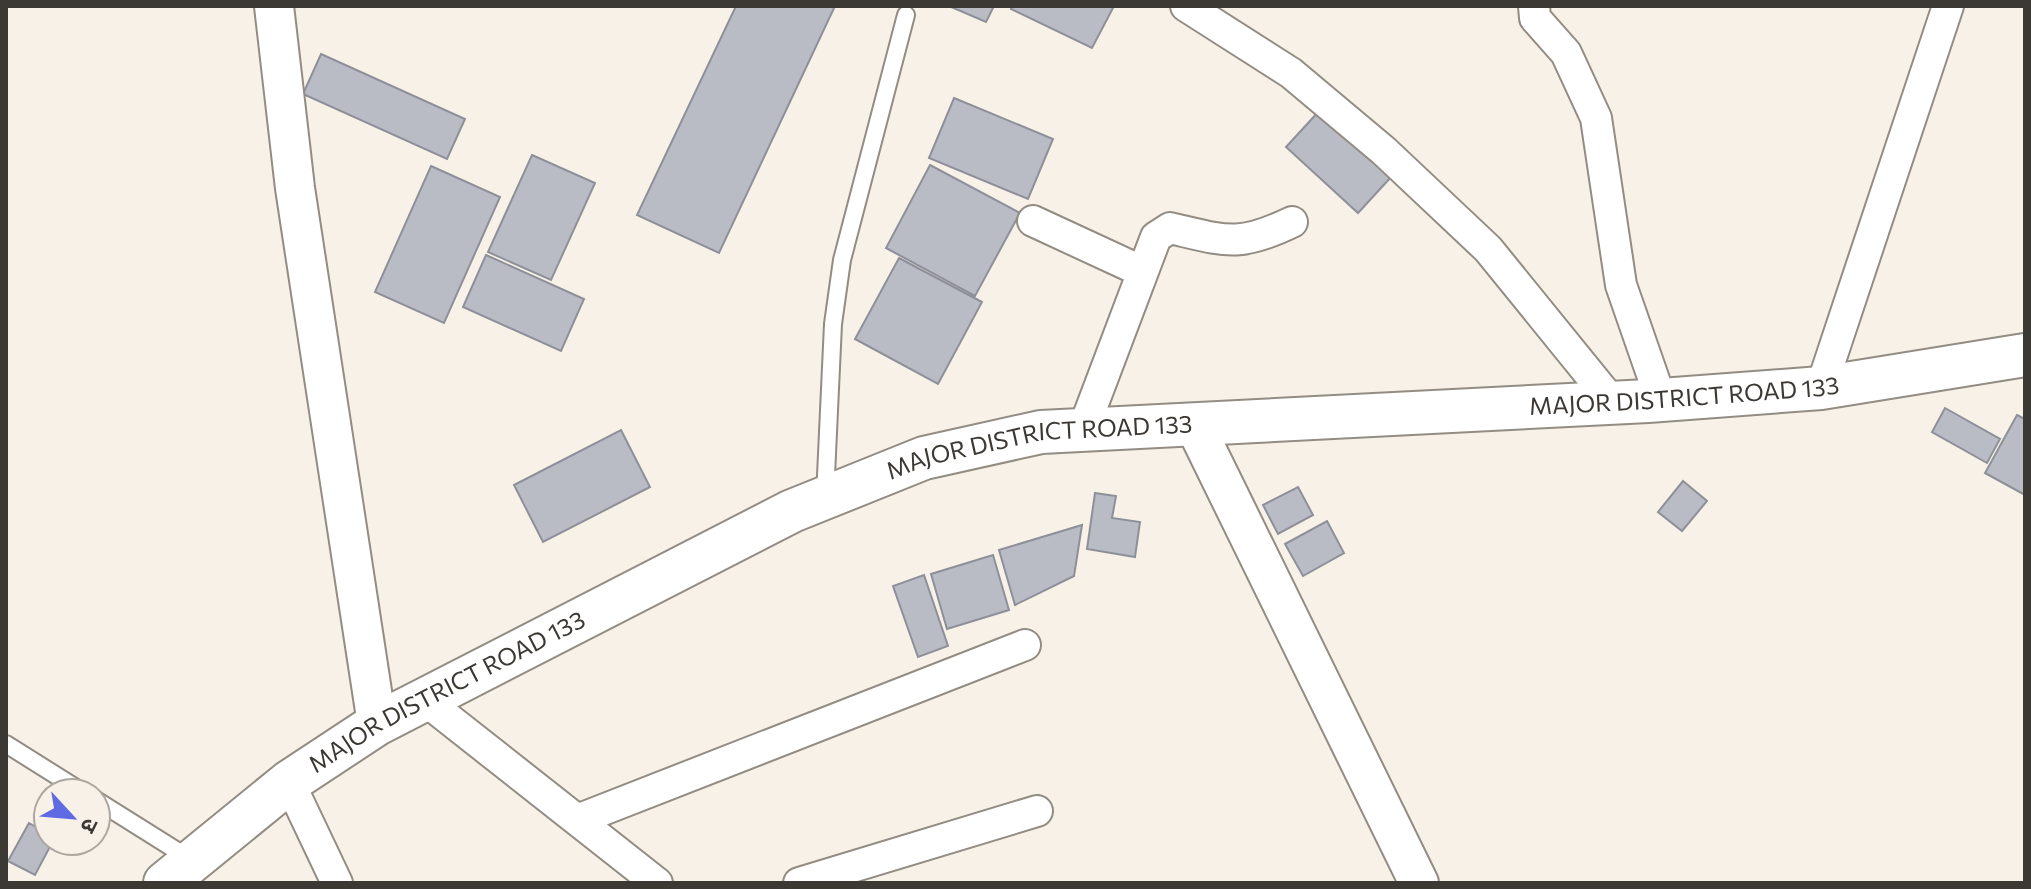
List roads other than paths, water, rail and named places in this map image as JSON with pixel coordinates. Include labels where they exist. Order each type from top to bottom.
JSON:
[{"type":"main road","name":"MAJOR DISTRICT ROAD 133","points":[[178,871],[289,782],[377,724],[825,497],[924,458],[1002,438],[1083,430],[1613,403],[1821,388],[2025,355]]},
{"type":"street","points":[[274,6],[295,188],[377,724]]},
{"type":"street","points":[[1186,6],[1291,73],[1384,151],[1488,249],[1613,403]]},
{"type":"street","points":[[1534,6],[1535,18],[1566,53],[1596,118],[1621,285],[1661,400]]},
{"type":"street","points":[[1821,388],[1948,6]]},
{"type":"street","points":[[1033,221],[1141,271]]},
{"type":"street","points":[[1083,430],[1156,237],[1170,228],[1233,243],[1260,237],[1292,222]]},
{"type":"street","points":[[1194,424],[1419,883]]},
{"type":"street","points":[[577,820],[1025,645]]},
{"type":"street","points":[[426,701],[657,883]]},
{"type":"street","points":[[289,782],[337,883]]},
{"type":"street","points":[[799,883],[1037,811]]},
{"type":"lane","points":[[825,497],[833,324],[842,260],[906,15]]},
{"type":"lane","points":[[6,744],[59,777]]},
{"type":"lane","points":[[112,814],[178,871]]}]
